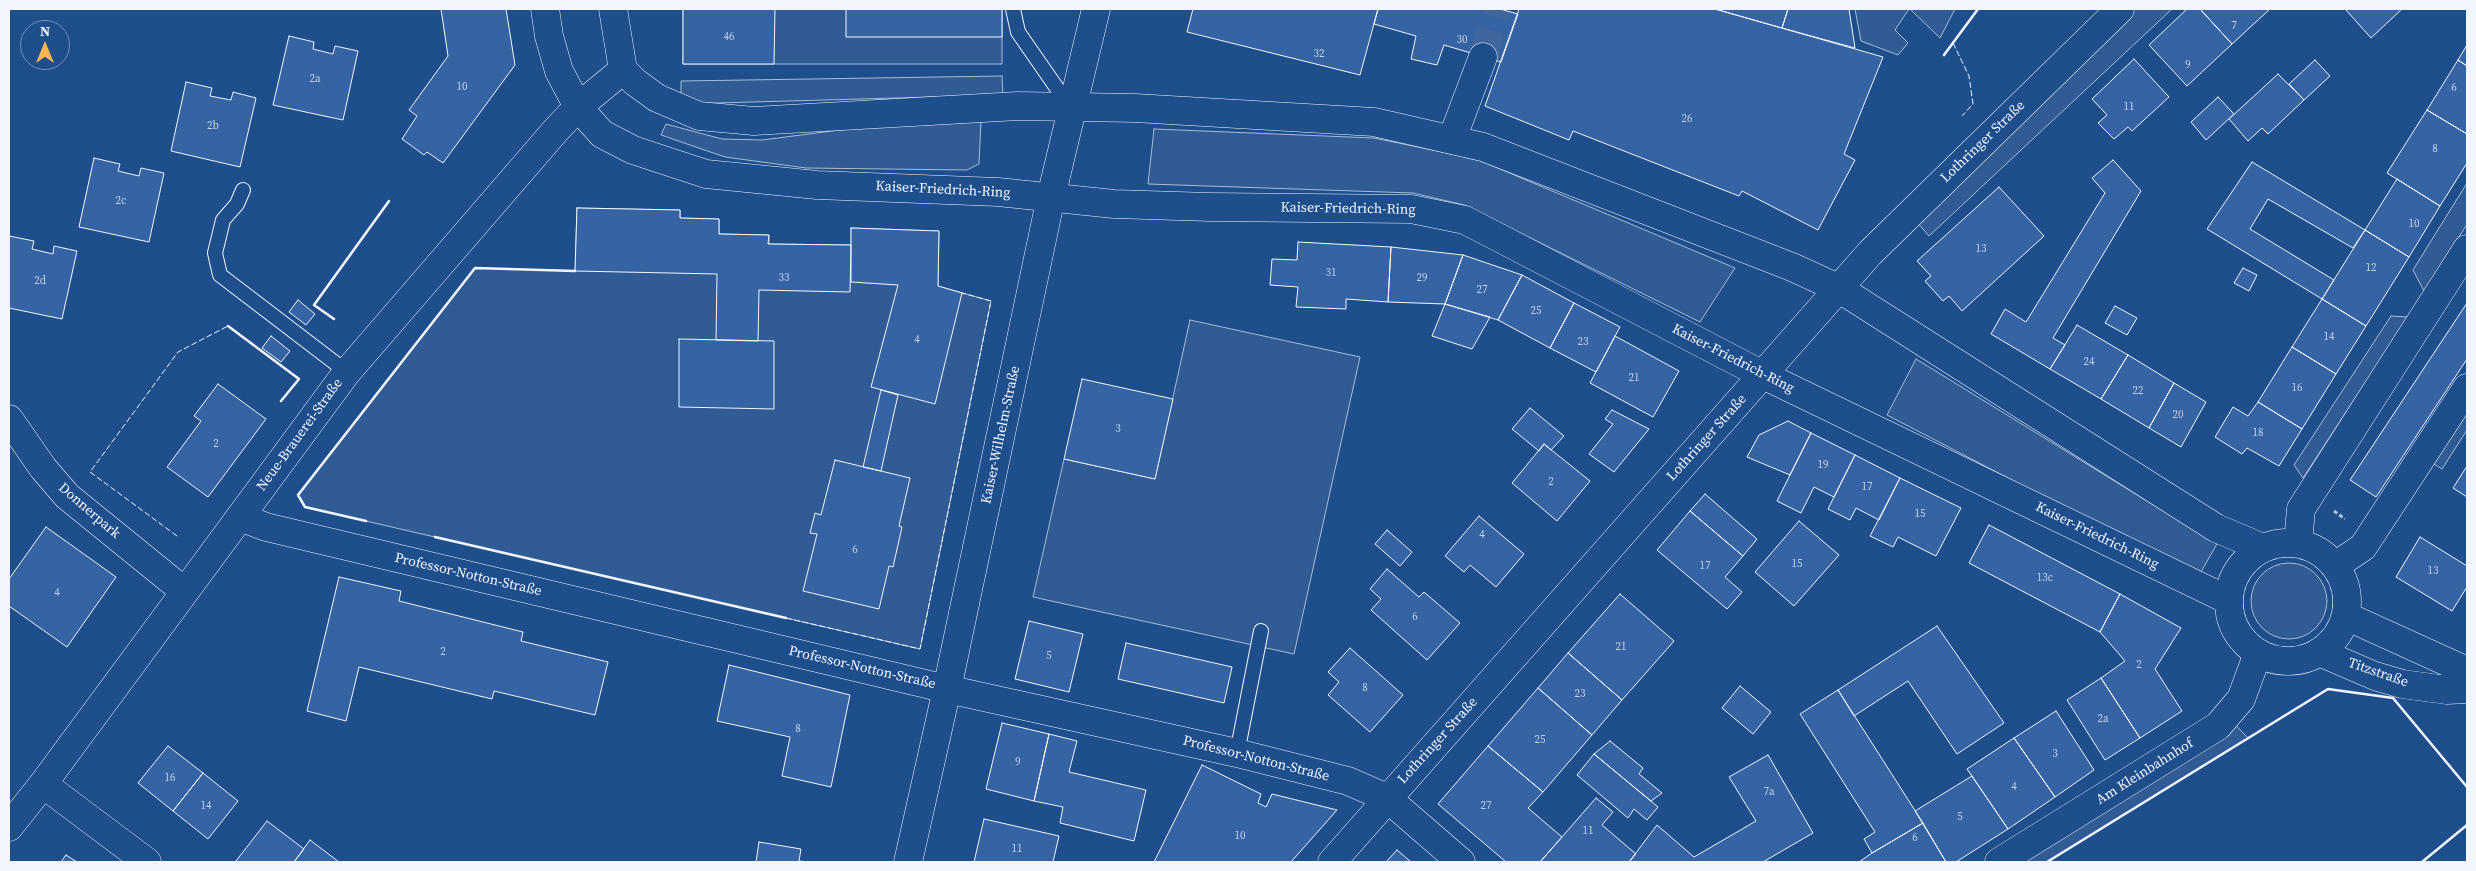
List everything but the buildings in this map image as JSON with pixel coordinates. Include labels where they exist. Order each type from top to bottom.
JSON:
[{"type":"street","name":"Kaiser-Friedrich-Ring","points":[[545,9],[548,36],[559,71],[578,107],[602,134],[625,146],[706,174],[817,185],[980,191],[1114,204],[1210,208],[1411,208],[1465,220],[1763,376],[2228,600]]},
{"type":"street","points":[[613,9],[623,70],[635,82],[657,98],[699,116],[754,121],[1018,106],[1141,108],[1374,122],[1452,138],[1492,150],[1792,267],[1838,288],[2216,528],[2262,548]]},
{"type":"street","name":"Kaiser-Wilhelm-Straße","points":[[908,862],[947,689],[1050,197],[1070,108],[1096,9]]},
{"type":"street","name":"Lothringer Straße","points":[[1332,862],[1763,376],[1838,288],[1909,213],[2120,9]]},
{"type":"street","points":[[1452,138],[1483,57]]},
{"type":"street","name":"Neue-Brauerei-Straße","points":[[9,827],[43,784],[346,372],[556,130],[578,107],[623,70]]},
{"type":"street","points":[[2298,543],[2301,509],[2467,249]]},
{"type":"street","points":[[2335,566],[2363,547],[2467,388]]},
{"type":"street","name":"Donnerpark","points":[[9,419],[43,468],[67,496],[184,591]]},
{"type":"street","name":"Professor-Notton-Straße","points":[[240,517],[266,527],[947,689],[1237,753],[1348,781],[1387,798],[1461,862]]},
{"type":"street","points":[[2278,543],[2298,543],[2314,548],[2327,557],[2335,566],[2342,578],[2347,596],[2346,616],[2340,630],[2320,652],[2300,660],[2278,660],[2258,653],[2242,639],[2231,621],[2228,600],[2231,584],[2238,569],[2249,557],[2262,548],[2278,543]]},
{"type":"street","points":[[2346,616],[2467,670]]},
{"type":"street","name":"Titzstraße","points":[[2320,652],[2375,676],[2402,684],[2447,690],[2467,689]]},
{"type":"street","name":"Am Kleinbahnhof","points":[[1999,862],[2218,726],[2240,699],[2258,653]]},
{"type":"street","points":[[43,784],[147,862]]},
{"type":"lane","points":[[1013,9],[1018,32],[1070,108]]},
{"type":"lane","points":[[243,190],[237,204],[224,220],[215,253],[220,275],[346,372]]},
{"type":"lane","points":[[1237,753],[1261,630]]},
{"type":"path","points":[[2332,510],[2347,520]]},
{"type":"shaded area","points":[[683,9],[1002,9],[1002,64],[683,64]]},
{"type":"shaded area","points":[[1855,9],[1909,9],[1895,30],[1908,43],[1898,55],[1861,41]]},
{"type":"shaded area","points":[[1910,9],[1955,9],[1940,38]]},
{"type":"shaded area","points":[[2120,9],[2172,9],[1929,236],[1909,213]]},
{"type":"shaded area","points":[[1002,76],[1003,95],[681,104],[681,81]]},
{"type":"shaded area","points":[[981,121],[979,164],[967,170],[806,168],[725,157],[661,135],[666,124],[722,139],[762,140],[871,126]]},
{"type":"shaded area","points":[[1154,129],[1374,138],[1481,161],[1735,268],[1700,322],[1464,205],[1413,193],[1148,184]]},
{"type":"shaded area","points":[[2467,183],[2467,224],[2425,293],[2413,270]]},
{"type":"shaded area","points":[[577,208],[680,210],[680,218],[719,219],[719,234],[769,235],[769,244],[851,245],[851,228],[939,231],[938,286],[991,301],[920,649],[305,507],[298,495],[475,268],[575,271]]},
{"type":"shaded area","points":[[2391,316],[2408,317],[2303,478],[2294,465]]},
{"type":"shaded area","points":[[1190,320],[1360,357],[1294,654],[1033,597],[1064,459],[1155,479]]},
{"type":"shaded area","points":[[1916,359],[2217,544],[2198,577],[1887,415]]},
{"type":"shaded area","points":[[2467,407],[2467,430],[2442,469],[2431,462]]},
{"type":"shaded area","points":[[2289,563],[2303,566],[2316,574],[2324,587],[2327,601],[2324,615],[2316,628],[2303,636],[2289,639],[2275,636],[2262,628],[2254,615],[2251,601],[2254,587],[2262,574],[2275,566]]},
{"type":"shaded area","points":[[2227,716],[2248,738],[2047,862],[1999,862]]},
{"type":"tunnel","points":[[1483,57],[1497,9]]},
{"type":"fence","points":[[1953,43],[1969,76],[1973,104],[1962,116]]},
{"type":"fence","points":[[786,618],[920,649],[991,301],[962,293]]},
{"type":"fence","points":[[177,536],[90,472],[178,352],[228,326]]},
{"type":"wall","points":[[1944,55],[1978,9]]},
{"type":"wall","points":[[334,319],[314,305],[389,201]]},
{"type":"wall","points":[[366,521],[305,507],[298,495],[475,268],[575,271]]},
{"type":"wall","points":[[228,326],[299,379],[281,401]]},
{"type":"wall","points":[[435,537],[786,618]]},
{"type":"wall","points":[[2047,862],[2328,689],[2393,698],[2467,787]]},
{"type":"wall","points":[[2422,862],[2467,825]]}]
